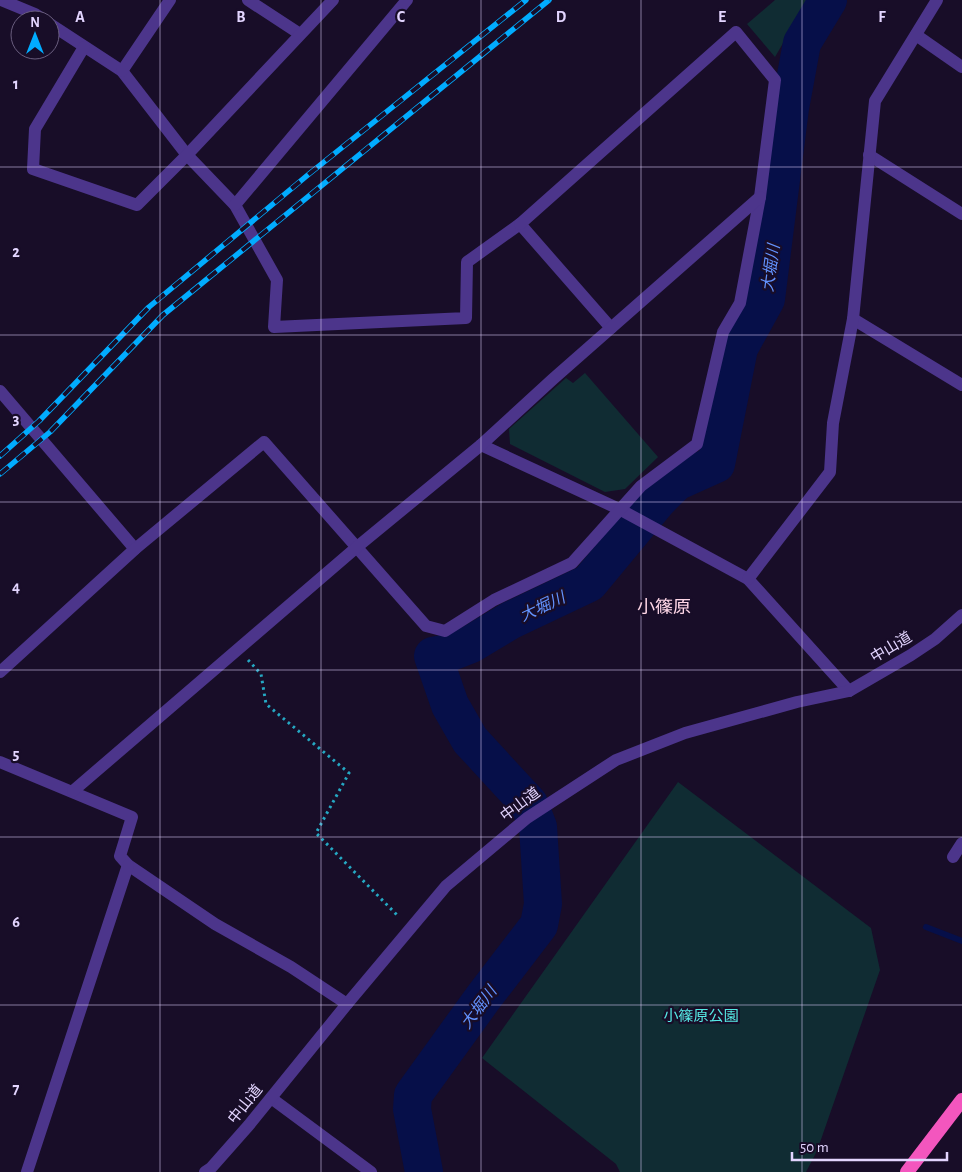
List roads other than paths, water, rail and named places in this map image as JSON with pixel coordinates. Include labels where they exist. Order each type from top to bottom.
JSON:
[{"type":"highway","points":[[907,1172],[962,1100]]},
{"type":"street","points":[[1,0],[25,10]]},
{"type":"street","points":[[122,70],[170,0]]},
{"type":"street","points":[[248,0],[300,34]]},
{"type":"street","points":[[84,47],[35,128],[33,169],[137,205],[187,155],[333,0]]},
{"type":"street","points":[[234,206],[406,0]]},
{"type":"street","points":[[748,579],[830,472],[833,423],[853,319],[875,101],[937,0]]},
{"type":"street","points":[[0,672],[136,549],[264,442],[426,626],[445,631],[494,600],[572,563],[625,512],[641,486],[697,444],[723,332],[740,303],[760,197],[775,80],[736,32],[520,224],[467,262],[466,318],[274,327],[277,280],[234,206],[187,155],[122,70],[60,31]]},
{"type":"street","points":[[916,35],[962,67]]},
{"type":"street","points":[[869,155],[962,214]]},
{"type":"street","points":[[73,792],[357,547],[481,445],[760,197]]},
{"type":"street","points":[[520,224],[611,328]]},
{"type":"street","points":[[853,319],[962,385]]},
{"type":"street","points":[[0,391],[136,549]]},
{"type":"street","points":[[481,445],[625,512],[748,579],[849,690]]},
{"type":"street","name":"中山道","points":[[205,1172],[211,1168],[271,1098],[446,886],[540,808],[616,760],[685,734],[797,702],[849,690],[911,655],[935,639],[962,616]]},
{"type":"street","points":[[0,762],[132,816],[120,856],[128,865],[215,924],[291,967],[347,1004]]},
{"type":"street","points":[[953,857],[962,844]]},
{"type":"street","points":[[27,1172],[128,865]]},
{"type":"street","points":[[271,1098],[371,1172]]},
{"type":"waterway","name":"大堀川","points":[[424,1172],[412,1109],[413,1095],[483,998],[539,925],[543,904],[538,827],[529,804],[470,740],[450,705],[433,656],[448,653],[471,644],[511,620],[589,583],[657,501],[676,482],[716,464],[739,348],[766,299],[790,108],[802,43],[828,0]]},
{"type":"waterway","points":[[926,927],[962,941]]},
{"type":"railway","points":[[0,456],[39,421],[149,307],[309,174],[526,0]]},
{"type":"railway","points":[[0,474],[50,432],[163,315],[549,0]]},
{"type":"district","name":"小篠原","points":[[664,607]]},
{"type":"park label","name":"小篠原公園","points":[[701,1016]]}]
